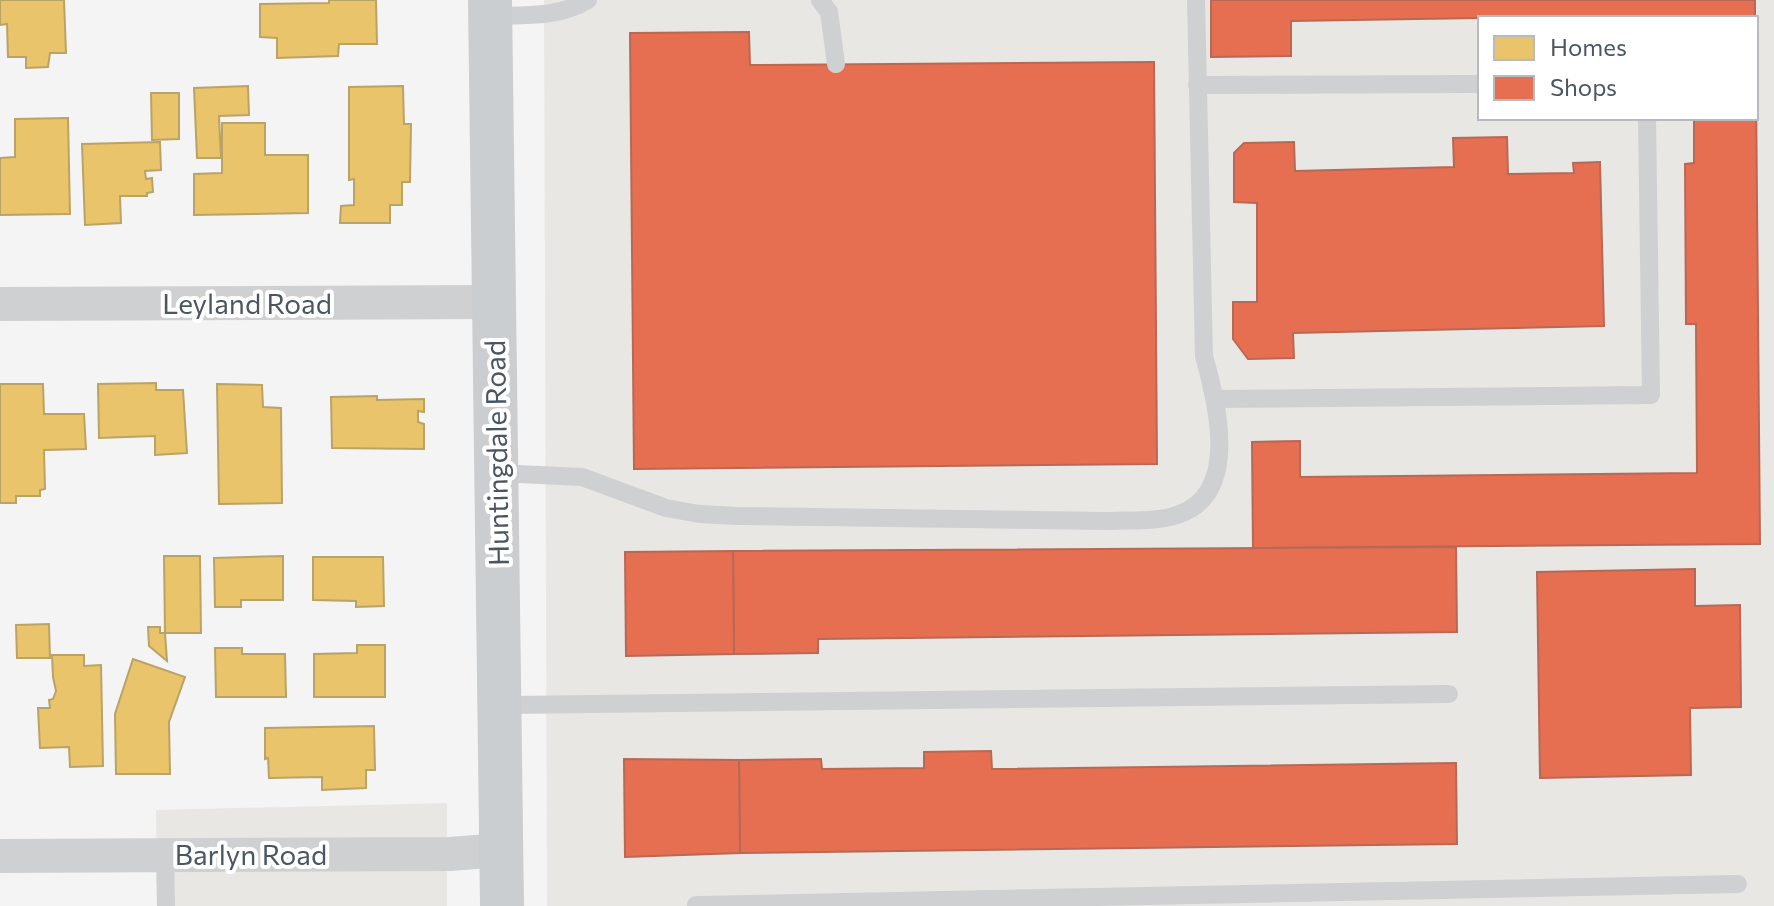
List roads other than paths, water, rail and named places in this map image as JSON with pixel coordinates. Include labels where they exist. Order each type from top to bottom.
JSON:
[{"type":"main road","name":"Huntingdale Road","points":[[490,8],[502,906]]},
{"type":"street","name":"Leyland Road","points":[[0,304],[493,302]]},
{"type":"street","name":"Barlyn Road","points":[[0,856],[450,854],[501,850]]},
{"type":"lane","points":[[490,8],[550,14],[568,10],[588,0]]},
{"type":"lane","points":[[820,0],[829,12],[836,64]]},
{"type":"lane","points":[[497,473],[582,477],[666,508],[699,514],[1109,521],[1166,518],[1193,507],[1204,498],[1216,475],[1219,434],[1215,399],[1204,356],[1196,0]]},
{"type":"lane","points":[[1197,85],[1478,84]]},
{"type":"lane","points":[[1215,399],[1651,395],[1647,120]]},
{"type":"lane","points":[[500,705],[1449,694]]},
{"type":"lane","points":[[165,854],[166,906]]},
{"type":"lane","points":[[696,905],[1544,897],[1738,884]]}]
